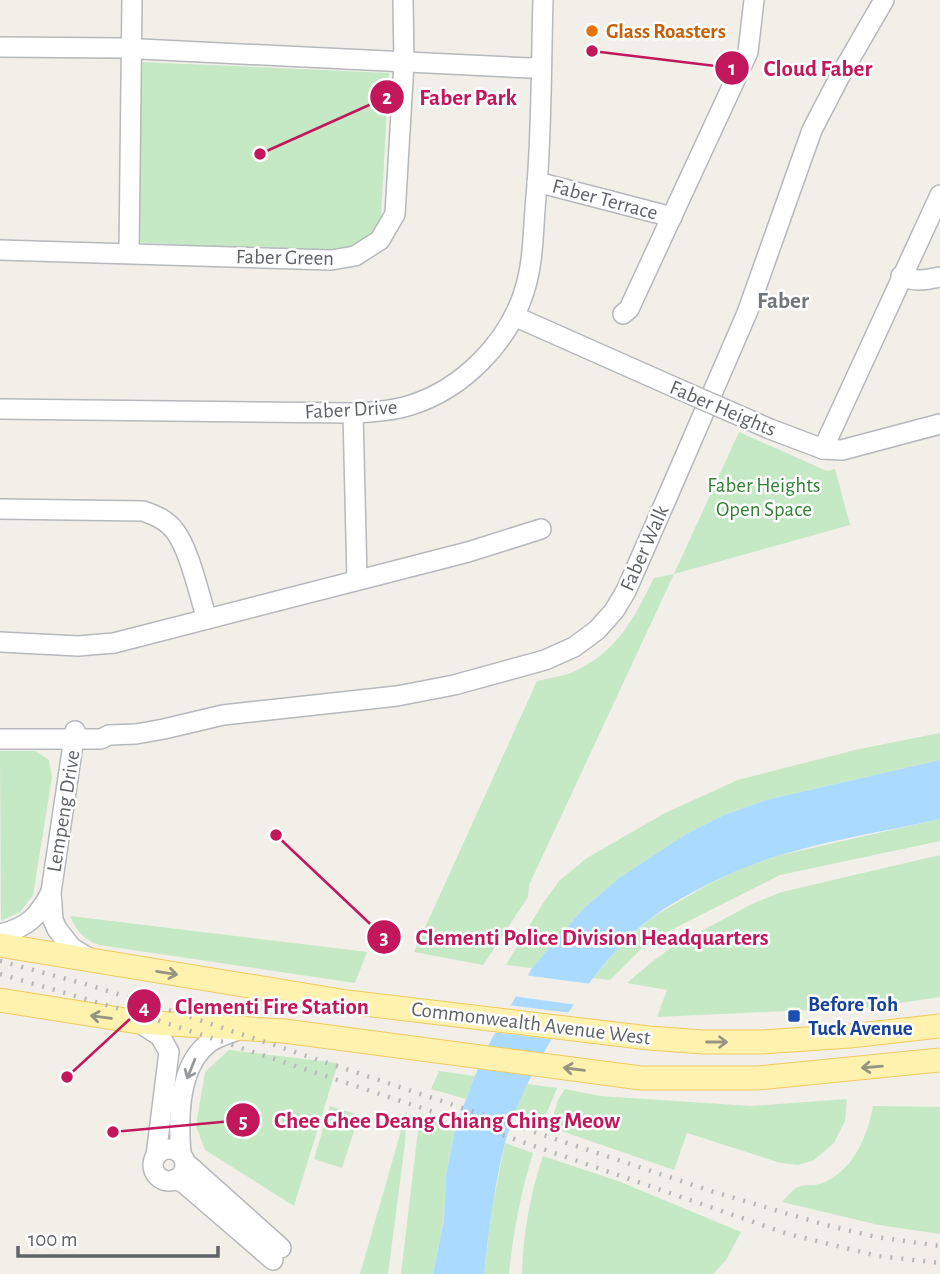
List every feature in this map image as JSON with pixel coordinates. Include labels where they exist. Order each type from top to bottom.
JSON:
[{"type":"main road","name":"Commonwealth Avenue West","points":[[0,945],[347,1002],[649,1038],[762,1042],[940,1026]]},
{"type":"main road","name":"Commonwealth Avenue West","points":[[0,1000],[138,1022],[241,1028],[343,1039],[641,1079],[758,1078],[940,1060]]},
{"type":"street","points":[[129,252],[132,0]]},
{"type":"street","name":"Faber Green","points":[[0,250],[331,260],[355,256],[380,240],[395,214],[404,63],[403,0]]},
{"type":"street","name":"Faber Drive","points":[[0,409],[353,413],[388,411],[434,395],[474,368],[494,347],[514,316],[525,291],[537,182],[543,0]]},
{"type":"street","name":"Faber Terrace","points":[[623,314],[629,309],[748,52],[754,0]]},
{"type":"street","name":"Faber Walk","points":[[0,731],[101,739],[109,735],[136,734],[223,715],[397,696],[454,685],[545,660],[574,646],[597,630],[614,611],[626,591],[697,429],[747,313],[813,130],[840,76],[884,0]]},
{"type":"street","points":[[0,47],[132,50],[529,68],[541,66]]},
{"type":"street","name":"Faber Terrace","points":[[537,182],[672,217]]},
{"type":"street","points":[[823,449],[940,195]]},
{"type":"street","points":[[901,276],[910,280],[940,277]]},
{"type":"street","name":"Faber Heights","points":[[514,316],[770,429],[823,449],[842,450],[940,424]]},
{"type":"street","points":[[353,413],[357,579]]},
{"type":"street","points":[[0,509],[143,511],[156,515],[174,530],[182,544],[207,619]]},
{"type":"street","points":[[0,642],[78,646],[114,643],[468,552],[541,529]]},
{"type":"street","name":"Faber Walk","points":[[0,739],[74,736]]},
{"type":"street","name":"Lempeng Drive","points":[[74,736],[51,892],[53,920],[72,948],[100,962]]},
{"type":"street","name":"Lempeng Drive","points":[[0,934],[30,923],[51,892]]},
{"type":"street","points":[[138,1022],[160,1036],[169,1052],[153,1166],[158,1176],[166,1180],[180,1165]]},
{"type":"street","points":[[241,1028],[210,1042],[196,1057],[187,1075],[180,1109],[180,1165],[186,1184],[277,1254]]},
{"type":"street","points":[[156,1156],[168,1149],[180,1165]]},
{"type":"green space","points":[[140,62],[389,73],[380,235],[354,253],[130,242]]},
{"type":"green space","name":"Faber Heights Open Space","points":[[739,432],[827,471],[835,469],[850,525],[674,574]]},
{"type":"green space","points":[[674,574],[529,885],[528,897],[483,965],[414,952],[537,681],[574,671],[605,652],[632,618],[654,578]]},
{"type":"green space","points":[[940,733],[940,760],[766,800],[724,815],[686,834],[619,878],[583,909],[532,968],[506,965],[560,880],[587,858],[665,813],[738,780],[855,750]]},
{"type":"green space","points":[[0,751],[35,751],[49,760],[52,777],[33,895],[20,912],[1,921]]},
{"type":"green space","points":[[940,819],[940,841],[780,875],[667,932],[643,947],[610,980],[593,978],[619,947],[651,918],[709,884],[745,867],[781,855]]},
{"type":"green space","points":[[940,855],[940,997],[873,1007],[657,1017],[667,990],[627,983],[675,945],[754,903],[782,892]]},
{"type":"green space","points":[[70,916],[367,952],[355,983],[99,945],[81,934]]},
{"type":"green space","points":[[229,1050],[338,1063],[294,1206],[205,1150],[196,1126],[205,1072]]},
{"type":"green space","points":[[439,1071],[475,1076],[466,1099],[431,1089]]},
{"type":"green space","points":[[527,1084],[557,1088],[542,1124],[514,1113]]},
{"type":"green space","points":[[565,1089],[600,1096],[751,1106],[847,1099],[845,1121],[834,1143],[814,1160],[798,1165],[781,1163],[687,1133],[674,1170],[550,1127],[558,1100]]},
{"type":"green space","points":[[330,1106],[359,1115],[342,1168],[314,1159]]},
{"type":"green space","points":[[873,1106],[940,1107],[940,1234],[879,1225],[782,1202],[798,1187],[820,1184],[832,1179],[850,1162],[867,1130]]},
{"type":"green space","points":[[407,1110],[388,1274],[360,1274]]},
{"type":"green space","points":[[420,1114],[456,1125],[446,1176],[444,1219],[433,1274],[401,1274]]},
{"type":"green space","points":[[505,1143],[533,1153],[518,1212],[509,1274],[484,1274],[492,1208]]},
{"type":"green space","points":[[543,1156],[618,1181],[741,1232],[726,1260],[713,1274],[522,1274],[528,1214]]},
{"type":"water","points":[[940,760],[940,819],[790,852],[744,868],[672,904],[629,937],[584,990],[527,1084],[505,1143],[484,1274],[433,1274],[444,1220],[446,1176],[456,1125],[475,1076],[491,1040],[532,968],[583,909],[619,878],[686,834],[724,815],[766,800]]},
{"type":"pier","points":[[524,975],[592,984],[577,1005],[512,996]]},
{"type":"pier","points":[[507,1005],[572,1013],[557,1040],[491,1032]]},
{"type":"railway","points":[[0,961],[160,1007],[714,1192],[876,1237],[940,1246]]},
{"type":"railway","points":[[0,974],[154,1019],[488,1130],[788,1234],[878,1256],[940,1263]]},
{"type":"place","name":"Glass Roasters","points":[[592,31]]},
{"type":"place","name":"Cloud Faber","points":[[592,51]]},
{"type":"place","name":"Faber Park","points":[[260,154]]},
{"type":"place","name":"Clementi Police Division Headquarters","points":[[276,835]]},
{"type":"place","name":"Before Toh Tuck Avenue","points":[[794,1016]]},
{"type":"place","name":"Clementi Fire Station","points":[[67,1077]]},
{"type":"place","name":"Chee Ghee Deang Chiang Ching Meow","points":[[113,1132]]},
{"type":"district","name":"Faber","points":[[783,300]]}]
